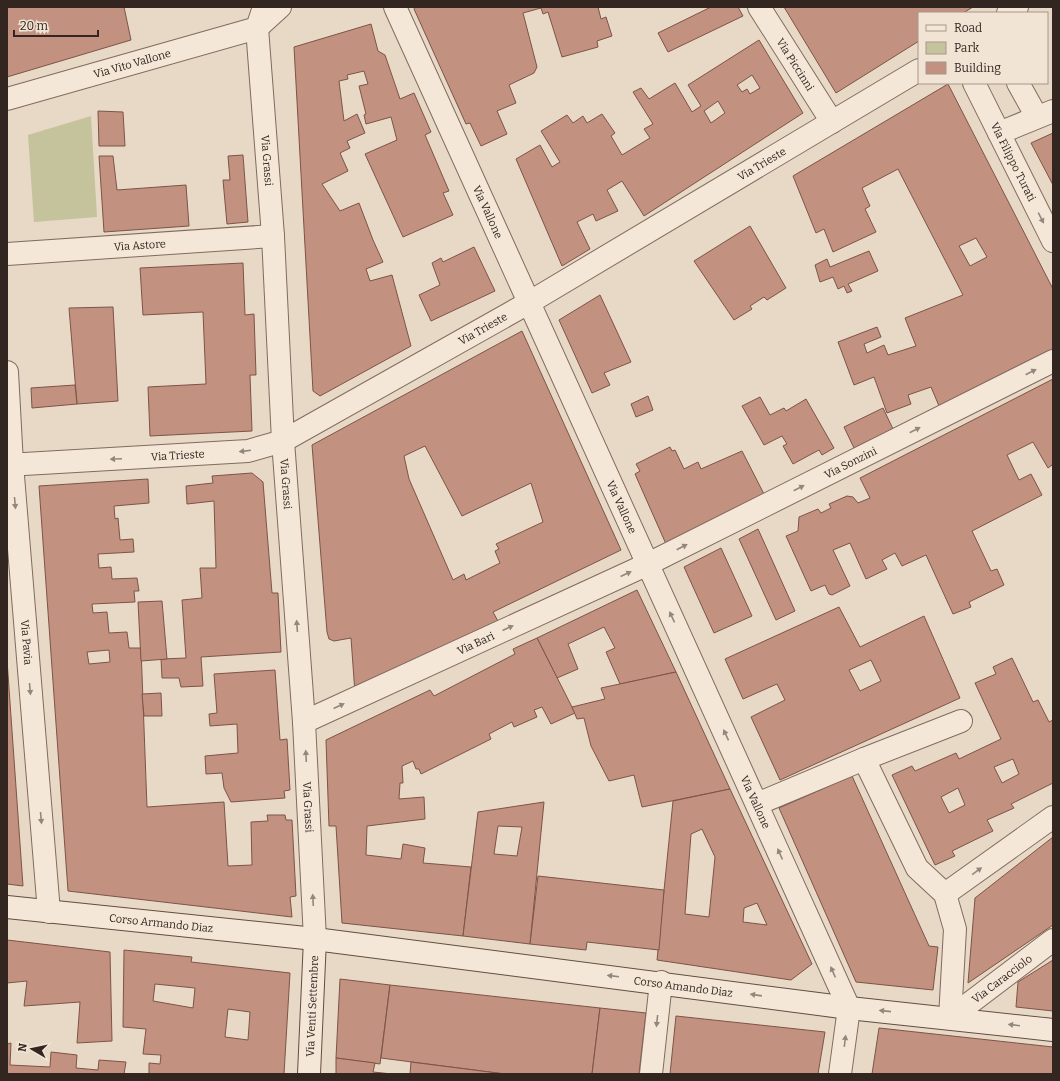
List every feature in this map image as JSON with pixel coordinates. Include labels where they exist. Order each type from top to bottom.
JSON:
[{"type":"street","points":[[257,28],[264,7]]},
{"type":"street","points":[[257,28],[280,7]]},
{"type":"street","name":"Via Vallone","points":[[395,7],[849,1008]]},
{"type":"street","name":"Via Piccinni","points":[[759,7],[832,122]]},
{"type":"street","name":"Via Vito Vallone","points":[[7,99],[257,28]]},
{"type":"street","name":"Via Grassi","points":[[257,28],[273,236],[283,441],[304,722],[315,939]]},
{"type":"street","name":"Via Trieste","points":[[10,465],[248,451],[283,441],[530,302],[918,71]]},
{"type":"street","name":"Via Filippo Turati","points":[[974,84],[1053,241]]},
{"type":"street","points":[[999,133],[1045,114],[1019,84]]},
{"type":"street","name":"Via Astore","points":[[7,254],[273,236]]},
{"type":"street","name":"Via Sonzini","points":[[648,564],[1053,360]]},
{"type":"street","name":"Via Pavia","points":[[7,372],[10,465],[49,912]]},
{"type":"street","name":"Via Bari","points":[[304,722],[648,564]]},
{"type":"street","points":[[757,804],[864,759],[961,721]]},
{"type":"street","points":[[864,759],[917,868],[945,894],[955,929],[950,1018]]},
{"type":"street","points":[[945,894],[1053,817]]},
{"type":"street","name":"Corso Armando Diaz","points":[[7,907],[315,939]]},
{"type":"street","name":"Corso Amando Diaz","points":[[315,939],[661,982],[849,1008],[1053,1030]]},
{"type":"street","name":"Via Venti Settembre","points":[[309,1074],[315,939]]},
{"type":"street","name":"Via Caracciolo","points":[[950,1018],[1053,940]]},
{"type":"street","points":[[652,1074],[661,982]]},
{"type":"street","points":[[840,1074],[849,1008]]},
{"type":"green space","points":[[91,116],[97,217],[34,222],[28,135]]},
{"type":"building","points":[[7,7],[124,7],[131,40],[7,77]]},
{"type":"building","points":[[415,7],[598,7],[601,19],[606,17],[612,36],[597,41],[598,47],[562,57],[548,12],[543,14],[541,8],[523,13],[537,67],[534,73],[509,85],[516,103],[497,111],[507,134],[481,146],[470,123],[466,124],[414,9]]},
{"type":"building","points":[[711,7],[738,7],[743,16],[668,52],[658,33]]},
{"type":"building","points":[[784,7],[973,7],[965,12],[918,12],[918,42],[836,93]]},
{"type":"building","points":[[371,24],[378,51],[385,55],[400,99],[414,93],[431,132],[425,135],[449,191],[443,193],[453,215],[403,237],[365,154],[397,140],[391,117],[366,124],[364,115],[366,114],[359,86],[368,84],[364,71],[347,75],[348,79],[339,81],[344,121],[357,114],[365,133],[347,141],[350,148],[340,153],[348,171],[322,184],[340,211],[359,203],[383,262],[366,269],[370,281],[392,275],[411,346],[320,396],[313,391],[294,47]]},
{"type":"building","points":[[759,40],[803,113],[644,216],[622,181],[607,190],[618,211],[596,221],[593,214],[577,222],[590,249],[562,266],[516,159],[540,145],[552,167],[560,162],[541,131],[567,115],[573,123],[583,116],[587,123],[602,114],[615,133],[611,136],[622,155],[650,138],[644,129],[653,124],[633,92],[641,88],[649,99],[675,83],[692,112],[701,106],[688,85]],"holes":[[[752,75],[760,88],[750,94],[747,89],[742,92],[737,85]],[[718,101],[725,113],[711,123],[704,111]]]},
{"type":"building","points":[[948,84],[1053,289],[1053,350],[939,406],[931,387],[908,395],[911,404],[887,413],[874,377],[854,385],[838,342],[877,327],[881,337],[864,344],[867,353],[884,345],[888,355],[916,346],[905,318],[963,295],[898,169],[862,188],[870,206],[865,209],[876,232],[833,252],[824,229],[816,233],[793,176]],"holes":[[[976,238],[987,257],[970,266],[959,246]]]},
{"type":"building","points":[[98,111],[123,112],[125,146],[99,146]]},
{"type":"building","points":[[1053,133],[1053,185],[1031,143]]},
{"type":"building","points":[[243,155],[248,222],[227,224],[223,180],[230,180],[228,156]]},
{"type":"building","points":[[99,156],[113,156],[117,190],[186,185],[189,226],[104,232]]},
{"type":"building","points":[[750,226],[786,288],[767,300],[764,297],[750,306],[752,309],[734,320],[694,261]]},
{"type":"building","points":[[474,247],[495,291],[431,321],[419,295],[440,285],[432,263],[441,258],[443,262]]},
{"type":"building","points":[[869,251],[878,271],[848,284],[852,291],[847,293],[844,286],[838,289],[833,277],[820,282],[815,265],[827,259],[830,267]]},
{"type":"building","points":[[243,263],[245,315],[254,314],[256,375],[250,375],[252,431],[150,436],[148,387],[206,384],[203,312],[143,315],[140,268]]},
{"type":"building","points":[[600,295],[631,362],[604,373],[610,385],[592,393],[559,320]]},
{"type":"building","points":[[113,307],[118,401],[77,404],[69,308]]},
{"type":"building","points":[[522,331],[621,550],[493,612],[499,623],[355,693],[351,638],[334,641],[329,639],[327,632],[312,445]],"holes":[[[425,446],[462,516],[531,483],[543,522],[496,544],[499,549],[495,551],[500,563],[466,580],[464,574],[453,580],[409,479],[404,456]]]},
{"type":"building","points":[[1053,379],[1053,467],[1052,465],[1048,468],[1033,442],[1007,455],[1019,480],[1031,474],[1042,495],[972,531],[991,571],[997,569],[1004,585],[969,602],[971,607],[953,614],[926,555],[902,566],[895,553],[882,560],[887,569],[866,579],[850,543],[833,550],[850,586],[832,595],[829,594],[825,585],[811,591],[786,536],[798,531],[799,517],[818,509],[821,513],[831,508],[829,504],[847,496],[853,497],[858,503],[870,498],[860,478]]},
{"type":"building","points":[[75,385],[77,404],[32,408],[31,388]]},
{"type":"building","points":[[648,396],[653,410],[636,417],[631,404]]},
{"type":"building","points":[[760,397],[770,415],[784,408],[786,411],[806,399],[834,448],[822,455],[819,450],[793,464],[783,446],[787,444],[782,436],[764,445],[742,406]]},
{"type":"building","points":[[883,408],[893,429],[854,448],[844,427]]},
{"type":"building","points":[[670,447],[672,451],[675,450],[684,469],[698,462],[701,469],[742,451],[765,496],[666,544],[635,474],[640,471],[636,464]]},
{"type":"building","points":[[252,473],[263,482],[272,593],[278,593],[281,652],[201,657],[203,686],[181,687],[179,678],[162,678],[161,659],[186,658],[182,600],[202,598],[200,568],[216,568],[214,501],[187,504],[186,486],[213,483],[212,476]]},
{"type":"building","points":[[148,479],[149,503],[114,506],[115,519],[118,518],[120,540],[133,539],[134,552],[98,554],[99,568],[111,567],[112,579],[137,578],[139,591],[134,591],[135,602],[92,604],[93,613],[107,612],[109,633],[127,632],[129,648],[141,648],[147,807],[224,802],[228,866],[252,865],[251,822],[268,821],[267,815],[285,815],[286,820],[292,820],[296,896],[290,897],[292,917],[68,891],[39,486]],"holes":[[[109,650],[110,662],[89,664],[87,652]]]},
{"type":"building","points":[[758,529],[795,611],[776,620],[739,539]]},
{"type":"building","points":[[721,548],[752,616],[714,633],[684,567]]},
{"type":"building","points":[[637,590],[676,672],[620,684],[606,652],[615,648],[604,627],[568,644],[578,669],[557,678],[537,638]]},
{"type":"building","points":[[162,601],[167,659],[141,661],[138,602]]},
{"type":"building","points":[[839,607],[860,647],[924,616],[960,698],[780,780],[751,717],[785,700],[777,684],[743,699],[725,659]],"holes":[[[871,660],[881,681],[860,691],[849,670]]]},
{"type":"building","points":[[537,638],[575,713],[551,724],[542,707],[534,710],[537,717],[514,727],[512,722],[489,734],[491,739],[421,774],[419,769],[416,769],[413,761],[402,766],[403,783],[400,783],[399,799],[424,797],[425,819],[367,826],[366,855],[401,859],[403,844],[425,848],[423,863],[471,867],[463,936],[342,923],[336,826],[329,826],[326,740],[430,690],[434,696],[515,654],[513,649]]},
{"type":"building","points":[[1012,658],[1033,702],[1038,700],[1049,722],[1053,720],[1053,783],[1011,804],[1014,808],[987,820],[993,831],[952,851],[955,856],[935,865],[892,775],[912,766],[915,771],[956,753],[959,759],[1001,739],[975,683],[996,674],[993,667]],"holes":[[[1013,759],[1019,774],[1002,783],[994,767]],[[958,788],[965,805],[949,813],[941,797]]]},
{"type":"building","points":[[7,660],[23,886],[7,884]]},
{"type":"building","points":[[275,670],[280,740],[287,739],[290,790],[284,791],[285,798],[231,802],[224,788],[222,773],[206,774],[205,756],[238,753],[237,724],[210,726],[209,714],[217,713],[214,674]]},
{"type":"building","points":[[676,672],[730,789],[642,807],[634,775],[609,781],[591,746],[584,718],[577,719],[572,707],[605,699],[601,688]]},
{"type":"building","points":[[161,693],[162,716],[144,716],[142,694]]},
{"type":"building","points":[[852,776],[929,946],[938,947],[933,990],[856,982],[779,808]]},
{"type":"building","points":[[730,789],[812,964],[791,980],[657,960],[673,801]],"holes":[[[702,829],[715,857],[709,917],[685,914],[691,834]],[[757,903],[767,925],[743,922],[744,908]]]},
{"type":"building","points":[[544,802],[530,944],[463,936],[478,812]],"holes":[[[498,826],[522,827],[517,856],[494,854]]]},
{"type":"building","points":[[1053,837],[1053,925],[968,983],[975,898]]},
{"type":"building","points":[[538,876],[664,890],[659,950],[587,942],[586,950],[530,944]]},
{"type":"building","points":[[7,940],[110,952],[112,1041],[77,1043],[80,1002],[24,1006],[27,981],[7,983]]},
{"type":"building","points":[[124,950],[192,957],[191,962],[290,973],[284,1074],[149,1074],[149,1063],[160,1064],[161,1055],[143,1054],[146,1029],[123,1027]],"holes":[[[155,984],[195,988],[193,1008],[153,1001]],[[228,1009],[250,1012],[248,1040],[225,1037]]]},
{"type":"building","points":[[1053,960],[1053,1011],[1016,1007],[1018,982]]},
{"type":"building","points":[[340,979],[390,985],[380,1064],[336,1058]]},
{"type":"building","points":[[390,985],[600,1008],[592,1074],[505,1074],[381,1058]]},
{"type":"building","points":[[600,1008],[646,1013],[639,1074],[592,1074]]},
{"type":"building","points":[[676,1016],[825,1032],[818,1074],[670,1074]]},
{"type":"building","points":[[879,1028],[1053,1047],[1053,1074],[872,1074]]},
{"type":"building","points":[[11,1043],[10,1065],[50,1067],[51,1052],[77,1055],[76,1068],[98,1070],[99,1060],[126,1062],[124,1074],[7,1074],[7,1044]]},
{"type":"building","points":[[336,1058],[375,1063],[373,1072],[392,1074],[336,1074]]},
{"type":"building","points":[[411,1062],[505,1074],[410,1074]]}]
